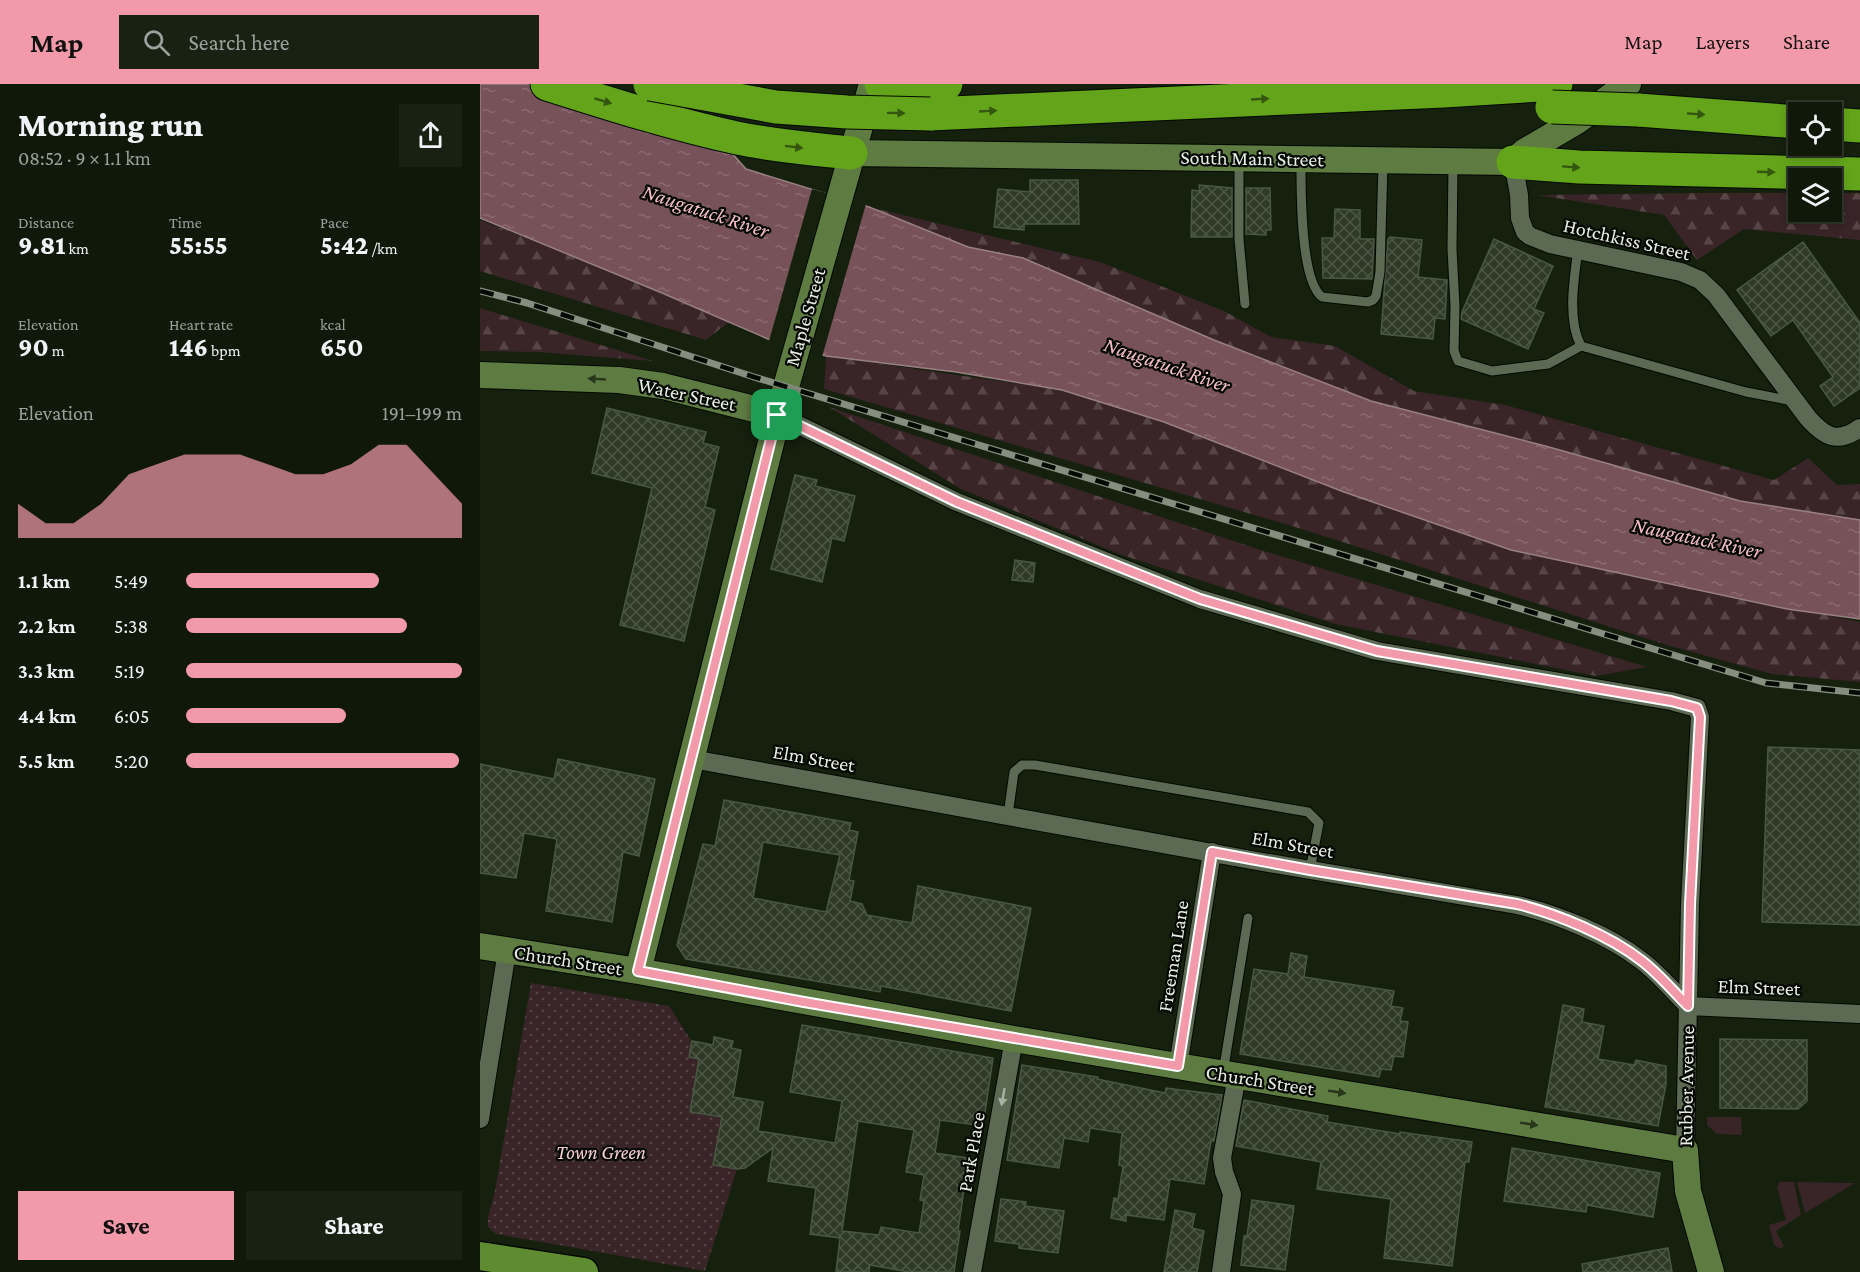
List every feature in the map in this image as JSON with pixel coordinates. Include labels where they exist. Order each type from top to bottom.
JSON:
[{"type":"highway","points":[[547,84],[631,110],[737,138],[851,153]]},
{"type":"highway","points":[[650,84],[776,107],[847,112],[932,94],[946,84]]},
{"type":"highway","points":[[697,84],[821,124],[839,137],[851,153]]},
{"type":"highway","points":[[881,84],[932,94],[1308,97],[1442,105],[1554,95],[1633,97],[1788,120]]},
{"type":"highway","points":[[1842,125],[1860,126]]},
{"type":"highway","points":[[1513,162],[1579,167],[1860,174]]},
{"type":"main road","points":[[480,1256],[584,1272]]},
{"type":"street","name":"Maple Street","points":[[638,971],[777,415],[872,84]]},
{"type":"street","points":[[1513,162],[1524,152],[1577,121],[1633,97]]},
{"type":"street","name":"South Main Street","points":[[851,153],[1513,162]]},
{"type":"street","name":"Hotchkiss Street","points":[[1513,162],[1519,195],[1519,212],[1525,232],[1535,240],[1659,266],[1700,280],[1716,295],[1813,424],[1828,436],[1842,436],[1860,428]]},
{"type":"street","name":"Water Street","points":[[480,375],[619,380],[663,386],[777,415],[957,502],[1200,599],[1377,651],[1671,701],[1697,708],[1700,717]]},
{"type":"street","name":"Rubber Avenue","points":[[1700,717],[1690,904],[1685,1150],[1689,1191],[1711,1272]]},
{"type":"street","name":"Elm Street","points":[[692,759],[1310,870],[1517,904],[1546,911],[1631,953],[1650,968],[1688,1006],[1860,1014]]},
{"type":"street","name":"Freeman Lane","points":[[1178,1066],[1212,852]]},
{"type":"street","name":"Church Street","points":[[480,946],[638,971],[1014,1039],[1685,1150]]},
{"type":"street","points":[[480,1119],[507,951]]},
{"type":"street","name":"Park Place","points":[[972,1272],[1014,1039]]},
{"type":"street","points":[[1221,1272],[1232,1194],[1221,1158],[1230,1075]]},
{"type":"lane","points":[[1239,158],[1239,239],[1245,304]]},
{"type":"lane","points":[[1301,159],[1302,221],[1313,286],[1322,297],[1368,302],[1376,296],[1380,272],[1383,160]]},
{"type":"lane","points":[[1454,161],[1452,249],[1455,306],[1454,351],[1458,361],[1492,371],[1548,364],[1581,346],[1746,392],[1795,401]]},
{"type":"lane","points":[[1578,250],[1574,284],[1575,334],[1581,346]]},
{"type":"lane","points":[[1008,815],[1014,772],[1022,765],[1035,765],[1297,810],[1308,813],[1319,823],[1310,870]]},
{"type":"lane","points":[[1230,1075],[1248,918]]},
{"type":"green space","points":[[1788,193],[1788,222],[1842,222],[1842,193],[1860,193],[1860,240],[1744,229],[1697,260],[1664,215],[1537,195]]},
{"type":"green space","points":[[869,207],[1100,262],[1224,311],[1271,337],[1335,346],[1414,391],[1505,405],[1774,480],[1808,458],[1837,485],[1860,484],[1860,520],[1740,501],[1549,447],[1371,401],[1214,340],[1023,258],[968,247]]},
{"type":"green space","points":[[480,220],[729,322],[706,340],[480,271]]},
{"type":"green space","points":[[480,308],[653,361],[538,352],[480,351]]},
{"type":"green space","points":[[826,356],[1062,390],[1164,422],[1344,492],[1511,550],[1860,622],[1860,682],[1772,674],[1667,645],[1292,526],[824,389]]},
{"type":"green space","points":[[829,407],[1264,551],[1647,667],[1596,676],[1335,624],[1122,555],[961,489]]},
{"type":"green space","name":"Town Green","points":[[531,983],[669,1006],[692,1042],[689,1057],[699,1059],[690,1112],[723,1118],[713,1165],[737,1169],[705,1271],[496,1234],[488,1227]]},
{"type":"green space","points":[[1707,1117],[1741,1117],[1742,1133],[1741,1135],[1717,1134],[1707,1125]]},
{"type":"green space","points":[[1779,1182],[1794,1182],[1801,1215],[1776,1231],[1784,1246],[1780,1249],[1774,1245],[1769,1225],[1786,1220],[1777,1187]]},
{"type":"green space","points":[[1797,1182],[1855,1183],[1805,1213]]},
{"type":"water","name":"Naugatuck River","points":[[480,84],[570,84],[729,150],[746,169],[869,207],[968,247],[1023,258],[1214,340],[1371,401],[1549,447],[1740,501],[1860,520],[1860,619],[1787,609],[1511,550],[1344,492],[1164,422],[1062,390],[956,372],[826,356],[768,339],[480,218]]},
{"type":"pier","points":[[812,189],[866,204],[822,357],[769,341]]},
{"type":"building","points":[[1030,180],[1078,180],[1079,224],[1024,224],[1024,230],[994,227],[998,189],[1030,192]]},
{"type":"building","points":[[1199,185],[1232,188],[1232,237],[1191,237],[1192,190],[1200,191]]},
{"type":"building","points":[[1246,188],[1270,188],[1271,230],[1266,230],[1266,235],[1246,234]]},
{"type":"building","points":[[1335,209],[1360,210],[1360,239],[1374,239],[1372,279],[1323,278],[1322,238],[1334,238]]},
{"type":"building","points":[[1390,237],[1422,240],[1418,277],[1447,280],[1445,319],[1435,318],[1433,339],[1381,334],[1388,239]]},
{"type":"building","points":[[1494,239],[1553,266],[1534,309],[1544,313],[1528,349],[1461,319]]},
{"type":"building","points":[[1803,242],[1860,323],[1860,388],[1834,406],[1820,386],[1833,377],[1793,320],[1771,336],[1737,290]]},
{"type":"building","points":[[607,408],[706,432],[703,443],[719,447],[705,507],[715,510],[684,641],[620,625],[652,488],[592,473]]},
{"type":"building","points":[[795,475],[817,480],[815,486],[855,496],[844,541],[832,538],[822,582],[771,569]]},
{"type":"building","points":[[1015,560],[1035,563],[1033,582],[1012,580]]},
{"type":"building","points":[[1768,747],[1860,750],[1860,925],[1762,922]]},
{"type":"building","points":[[558,759],[655,779],[639,856],[623,852],[612,922],[546,911],[557,839],[524,833],[516,878],[480,873],[480,764],[554,779]]},
{"type":"building","points":[[724,800],[851,823],[849,830],[858,832],[849,880],[854,881],[850,901],[862,904],[867,915],[912,923],[918,886],[1031,908],[1011,1011],[881,986],[880,992],[686,959],[677,945],[703,844],[715,846]],"holes":[[[763,842],[840,855],[826,912],[753,898]]]},
{"type":"building","points":[[1291,953],[1307,956],[1304,977],[1394,991],[1391,1006],[1403,1008],[1400,1021],[1408,1022],[1403,1057],[1394,1056],[1391,1070],[1381,1069],[1379,1077],[1240,1054],[1254,969],[1288,974]]},
{"type":"building","points":[[1563,1005],[1584,1009],[1582,1022],[1604,1026],[1598,1059],[1634,1065],[1636,1060],[1666,1066],[1666,1084],[1658,1126],[1545,1107]]},
{"type":"building","points":[[802,1025],[993,1058],[983,1126],[940,1120],[935,1153],[974,1159],[970,1183],[965,1182],[954,1272],[909,1272],[870,1265],[869,1272],[836,1272],[840,1238],[810,1234],[816,1188],[768,1181],[773,1148],[745,1168],[713,1165],[722,1117],[690,1112],[699,1059],[689,1057],[692,1041],[713,1045],[714,1037],[733,1041],[731,1048],[741,1050],[733,1097],[763,1102],[758,1131],[835,1143],[842,1101],[790,1092]],"holes":[[[858,1121],[914,1130],[906,1172],[924,1175],[920,1200],[924,1201],[919,1233],[881,1227],[879,1235],[842,1231]]]},
{"type":"building","points":[[1720,1039],[1807,1040],[1807,1101],[1798,1109],[1720,1108]]},
{"type":"building","points":[[1022,1065],[1098,1077],[1097,1079],[1165,1093],[1166,1088],[1222,1095],[1204,1184],[1170,1179],[1164,1220],[1126,1215],[1126,1221],[1111,1218],[1114,1198],[1118,1199],[1123,1166],[1119,1165],[1122,1133],[1090,1128],[1088,1142],[1064,1138],[1059,1168],[1007,1160]]},
{"type":"building","points":[[1244,1100],[1328,1116],[1327,1122],[1400,1134],[1400,1132],[1472,1142],[1469,1162],[1465,1162],[1452,1266],[1384,1258],[1391,1199],[1317,1189],[1321,1162],[1236,1146]]},
{"type":"building","points":[[1512,1148],[1660,1173],[1653,1217],[1587,1205],[1586,1212],[1504,1201]]},
{"type":"building","points":[[1001,1199],[1026,1202],[1025,1206],[1064,1211],[1058,1253],[1019,1248],[1019,1244],[995,1241]]},
{"type":"building","points":[[1252,1200],[1294,1206],[1285,1270],[1241,1265],[1244,1236],[1247,1236]]},
{"type":"building","points":[[1175,1210],[1195,1214],[1192,1228],[1204,1231],[1197,1272],[1164,1272]]},
{"type":"building","points":[[1668,1248],[1672,1272],[1583,1272],[1582,1264]]},
{"type":"railway","points":[[480,291],[527,303],[754,377],[1766,683],[1860,693]]},
{"type":"route","points":[[777,415],[957,502],[1200,599],[1377,651],[1537,677],[1671,701],[1697,708],[1700,717],[1690,904],[1688,1006],[1650,968],[1631,953],[1546,911],[1517,904],[1212,852],[1178,1066],[1014,1039],[638,971],[777,415]]}]
